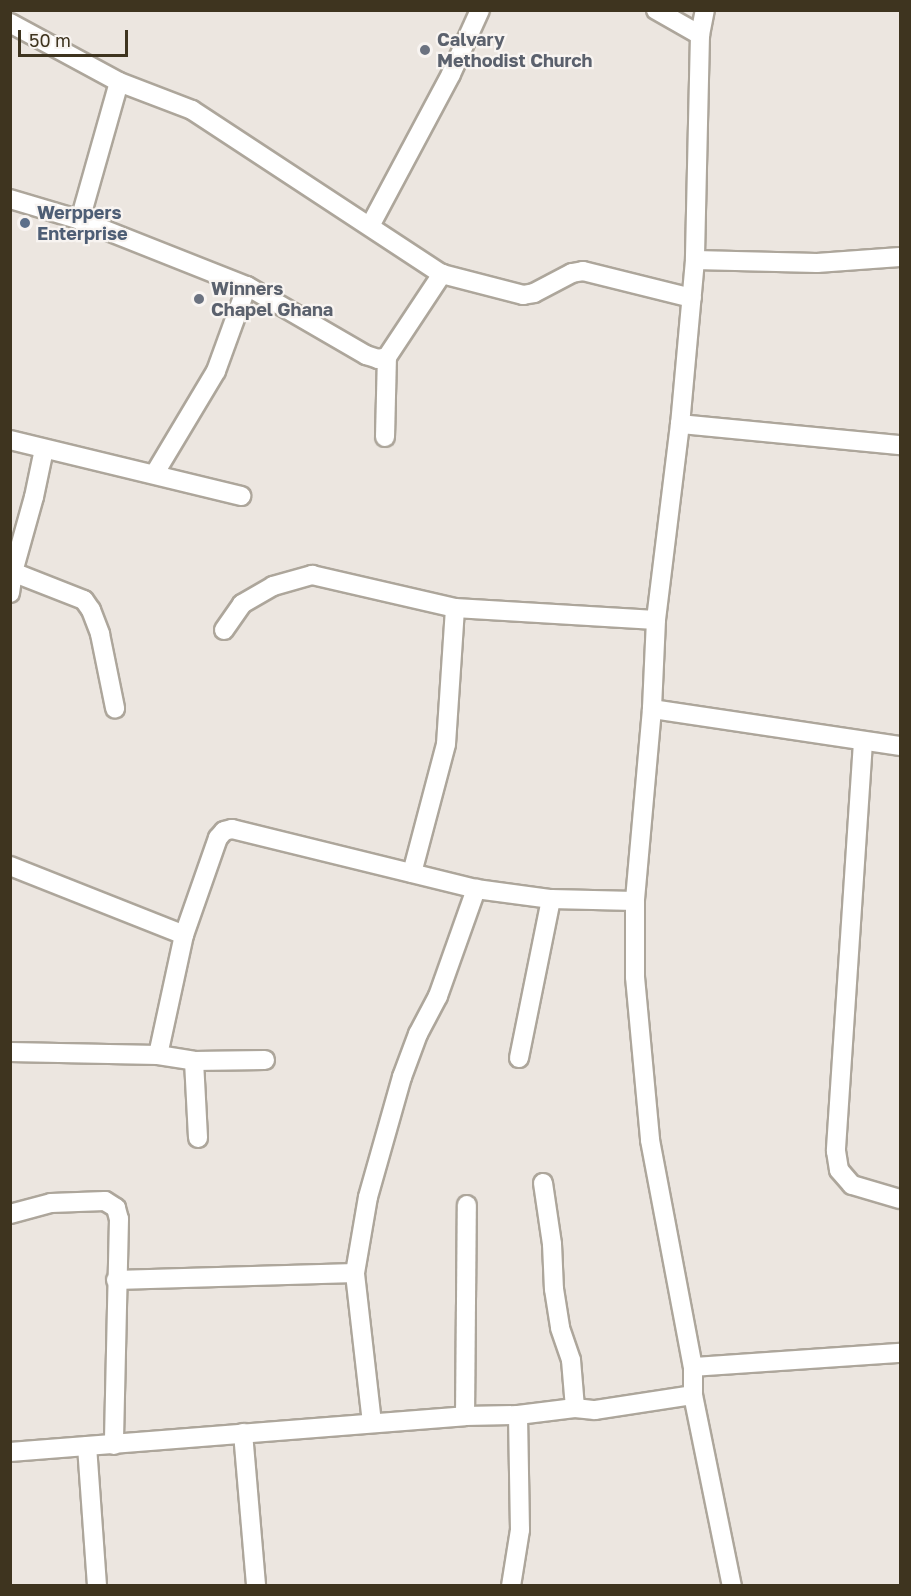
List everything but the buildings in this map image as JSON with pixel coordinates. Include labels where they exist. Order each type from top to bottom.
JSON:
[{"type":"street","points":[[370,226],[451,74],[480,10]]},
{"type":"street","points":[[656,10],[700,35]]},
{"type":"street","points":[[705,10],[700,35],[695,260],[680,424],[656,620],[652,709],[635,901],[637,1022],[650,1140],[693,1367],[693,1395],[732,1586]]},
{"type":"street","points":[[10,23],[119,82],[192,110],[442,274],[523,295],[534,294],[572,273],[583,271],[692,298]]},
{"type":"street","points":[[80,220],[119,82]]},
{"type":"street","points":[[10,199],[80,220],[247,286],[366,355],[378,359],[387,357]]},
{"type":"street","points":[[695,260],[817,262],[900,257]]},
{"type":"street","points":[[385,437],[387,357],[442,274]]},
{"type":"street","points":[[155,473],[216,371],[247,286]]},
{"type":"street","points":[[680,424],[900,445]]},
{"type":"street","points":[[10,441],[155,473],[241,496]]},
{"type":"street","points":[[10,593],[12,572],[34,497],[44,449]]},
{"type":"street","points":[[12,572],[84,600],[91,610],[100,634],[115,708]]},
{"type":"street","points":[[224,630],[242,604],[273,586],[312,575],[455,608],[656,620]]},
{"type":"street","points":[[412,873],[446,744],[455,608]]},
{"type":"street","points":[[652,709],[900,746]]},
{"type":"street","points":[[863,742],[836,1152],[839,1170],[852,1185],[900,1199]]},
{"type":"street","points":[[158,1055],[184,935],[218,838],[224,831],[232,829],[476,889],[551,899],[635,901]]},
{"type":"street","points":[[10,866],[184,935]]},
{"type":"street","points":[[372,1423],[355,1273],[368,1197],[402,1077],[418,1034],[438,996],[476,889]]},
{"type":"street","points":[[519,1058],[551,899]]},
{"type":"street","points":[[10,1052],[158,1055],[194,1061],[265,1059]]},
{"type":"street","points":[[194,1061],[198,1138]]},
{"type":"street","points":[[543,1183],[552,1244],[560,1328],[571,1360],[575,1408]]},
{"type":"street","points":[[10,1214],[51,1203],[105,1201],[116,1208],[119,1219],[114,1445]]},
{"type":"street","points":[[465,1416],[467,1205]]},
{"type":"street","points":[[116,1280],[355,1273]]},
{"type":"street","points":[[693,1367],[900,1353]]},
{"type":"street","points":[[10,1452],[465,1416],[518,1415],[575,1408],[596,1410],[693,1395]]},
{"type":"street","points":[[511,1586],[520,1530],[518,1415]]},
{"type":"street","points":[[243,1433],[256,1586]]},
{"type":"street","points":[[87,1446],[97,1586]]},
{"type":"place","name":"Calvary Methodist Church","points":[[425,50]]},
{"type":"place","name":"Werppers Enterprise","points":[[25,223]]},
{"type":"place","name":"Winners Chapel Ghana","points":[[199,299]]}]
